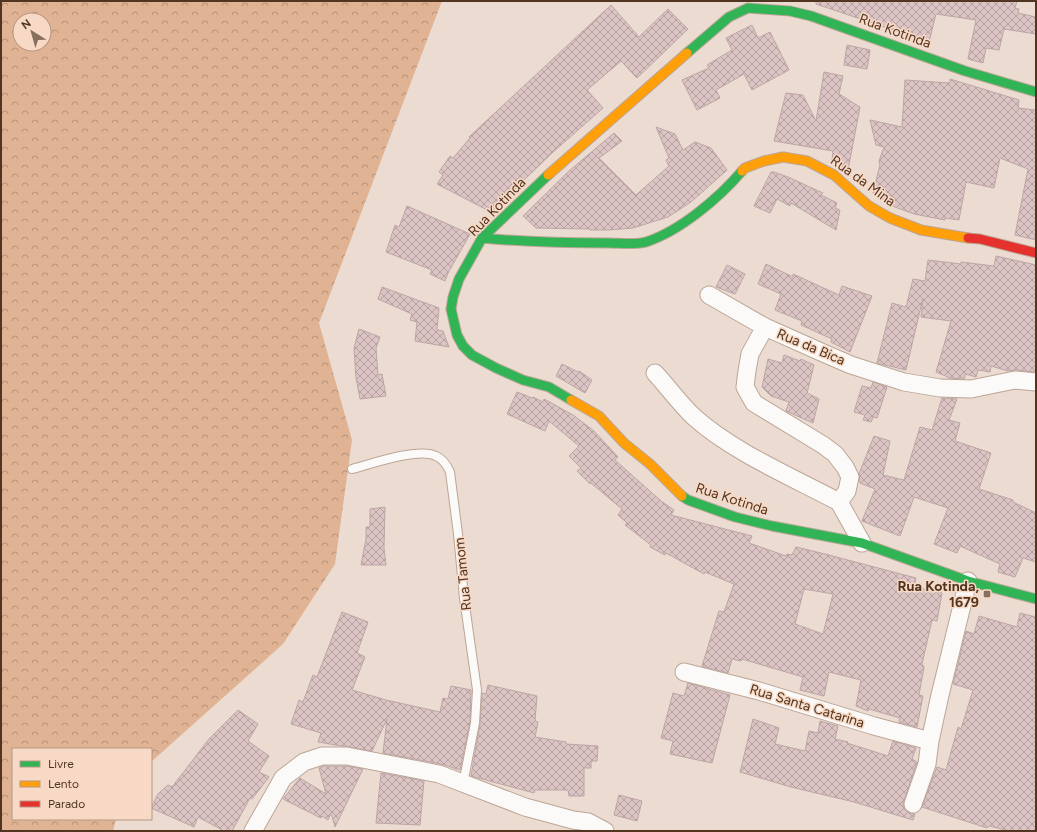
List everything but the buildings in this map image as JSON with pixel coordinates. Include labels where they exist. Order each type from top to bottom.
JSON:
[{"type":"street","name":"Rua Kotinda","points":[[1036,92],[965,71],[811,16],[790,11],[748,8],[729,17],[573,151],[482,238],[459,279],[451,309],[457,335],[463,346],[472,355],[523,380],[549,387],[598,416],[624,443],[650,464],[688,500],[735,517],[862,543],[968,580],[1036,599]]},
{"type":"street","name":"Rua da Mina","points":[[482,238],[514,241],[589,244],[644,242],[665,234],[698,212],[732,183],[745,168],[764,161],[782,157],[807,161],[834,175],[869,206],[890,218],[915,228],[947,235],[980,239],[1036,253]]},
{"type":"street","points":[[709,295],[765,327]]},
{"type":"street","name":"Rua da Bica","points":[[839,502],[847,491],[850,477],[845,466],[835,454],[754,403],[745,387],[746,371],[750,354],[765,327],[845,362],[904,382],[940,388],[971,389],[1015,380],[1036,382]]},
{"type":"street","points":[[656,373],[693,416],[716,435],[749,455],[839,502],[862,543]]},
{"type":"street","points":[[913,804],[927,764],[930,741],[968,580]]},
{"type":"street","name":"Rua Santa Catarina","points":[[684,672],[759,691],[874,726],[930,741]]},
{"type":"street","points":[[252,831],[283,778],[304,762],[322,756],[347,756],[439,774],[525,807],[573,820],[588,822],[606,831]]},
{"type":"lane","name":"Rua Tamom","points":[[352,469],[414,453],[436,456],[446,464],[450,472],[464,598],[477,690],[476,712],[463,784]]},
{"type":"green space","points":[[1,1],[442,1],[319,323],[352,440],[335,564],[283,644],[152,761],[152,748],[12,748],[12,820],[116,820],[113,831],[1,831]]},
{"type":"traffic: fast","points":[[687,53],[729,17],[748,8],[790,11],[811,16],[965,71],[1036,92]]},
{"type":"traffic: fast","points":[[482,238],[633,244],[646,242],[659,237],[685,222],[722,192],[742,171]]},
{"type":"traffic: fast","points":[[548,175],[482,238],[459,279],[451,309],[457,335],[463,346],[472,355],[523,380],[549,387],[571,400]]},
{"type":"traffic: fast","points":[[682,496],[688,500],[735,517],[772,526],[862,543],[968,581],[1036,599]]},
{"type":"traffic: slow","points":[[548,175],[687,53]]},
{"type":"traffic: slow","points":[[742,171],[745,168],[764,161],[783,157],[807,161],[834,175],[869,206],[890,218],[921,230],[968,238]]},
{"type":"traffic: slow","points":[[571,400],[599,416],[624,443],[650,464],[682,496]]},
{"type":"traffic: jam","points":[[968,238],[980,239],[1036,253]]},
{"type":"place","name":"Rua Kotinda, 1679","points":[[987,594]]}]
